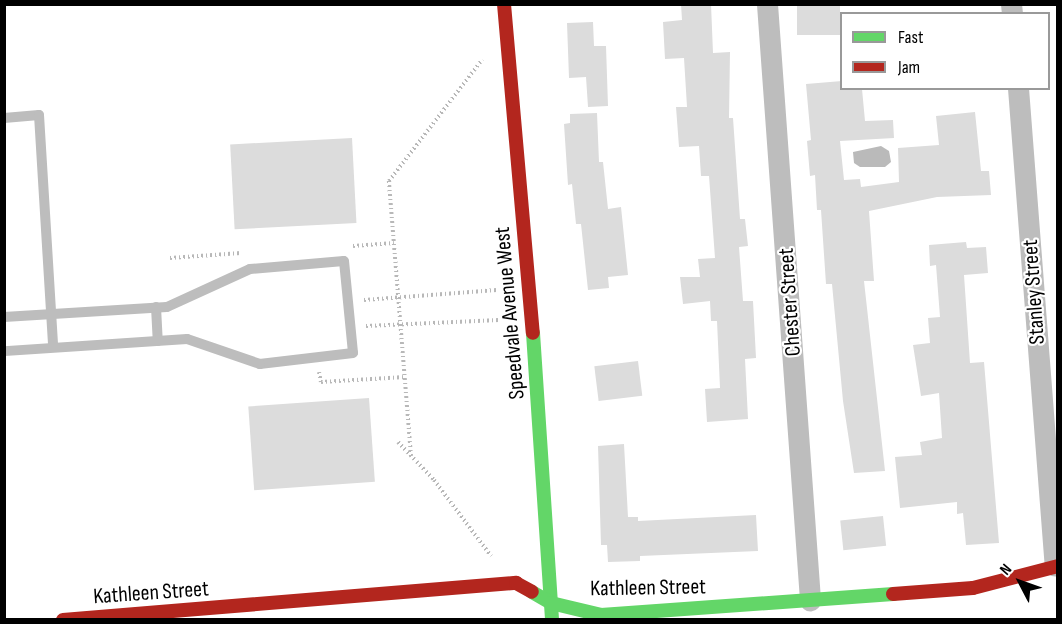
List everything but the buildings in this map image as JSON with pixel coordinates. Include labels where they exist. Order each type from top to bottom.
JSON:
[{"type":"street","name":"Speedvale Avenue West","points":[[504,4],[535,358],[552,620]]},
{"type":"street","name":"Chester Street","points":[[767,4],[810,600]]},
{"type":"street","name":"Stanley Street","points":[[1018,90],[1056,566]]},
{"type":"street","name":"Kathleen Street","points":[[63,620],[208,615],[516,583],[551,603],[601,615],[973,588],[1056,566]]},
{"type":"lane","points":[[4,118],[39,115],[53,347]]},
{"type":"lane","points":[[4,317],[156,307],[187,301],[250,268],[345,261],[353,353],[260,364],[187,339],[4,351]]},
{"type":"lane","points":[[156,307],[158,341]]},
{"type":"path","points":[[411,456],[390,182],[506,27]]},
{"type":"path","points":[[348,302],[497,290]]},
{"type":"path","points":[[350,327],[499,320]]},
{"type":"path","points":[[316,357],[321,382],[405,377]]},
{"type":"path","points":[[398,442],[491,556]]},
{"type":"shaded area","points":[[881,146],[889,151],[891,162],[885,167],[860,167],[854,163],[853,152]]},
{"type":"traffic: fast","points":[[533,333],[552,620]]},
{"type":"traffic: fast","points":[[532,592],[551,603],[601,615],[893,594]]},
{"type":"traffic: jam","points":[[504,4],[533,333]]},
{"type":"traffic: jam","points":[[893,594],[973,588],[1058,566]]},
{"type":"traffic: jam","points":[[63,620],[516,583],[532,592]]}]
